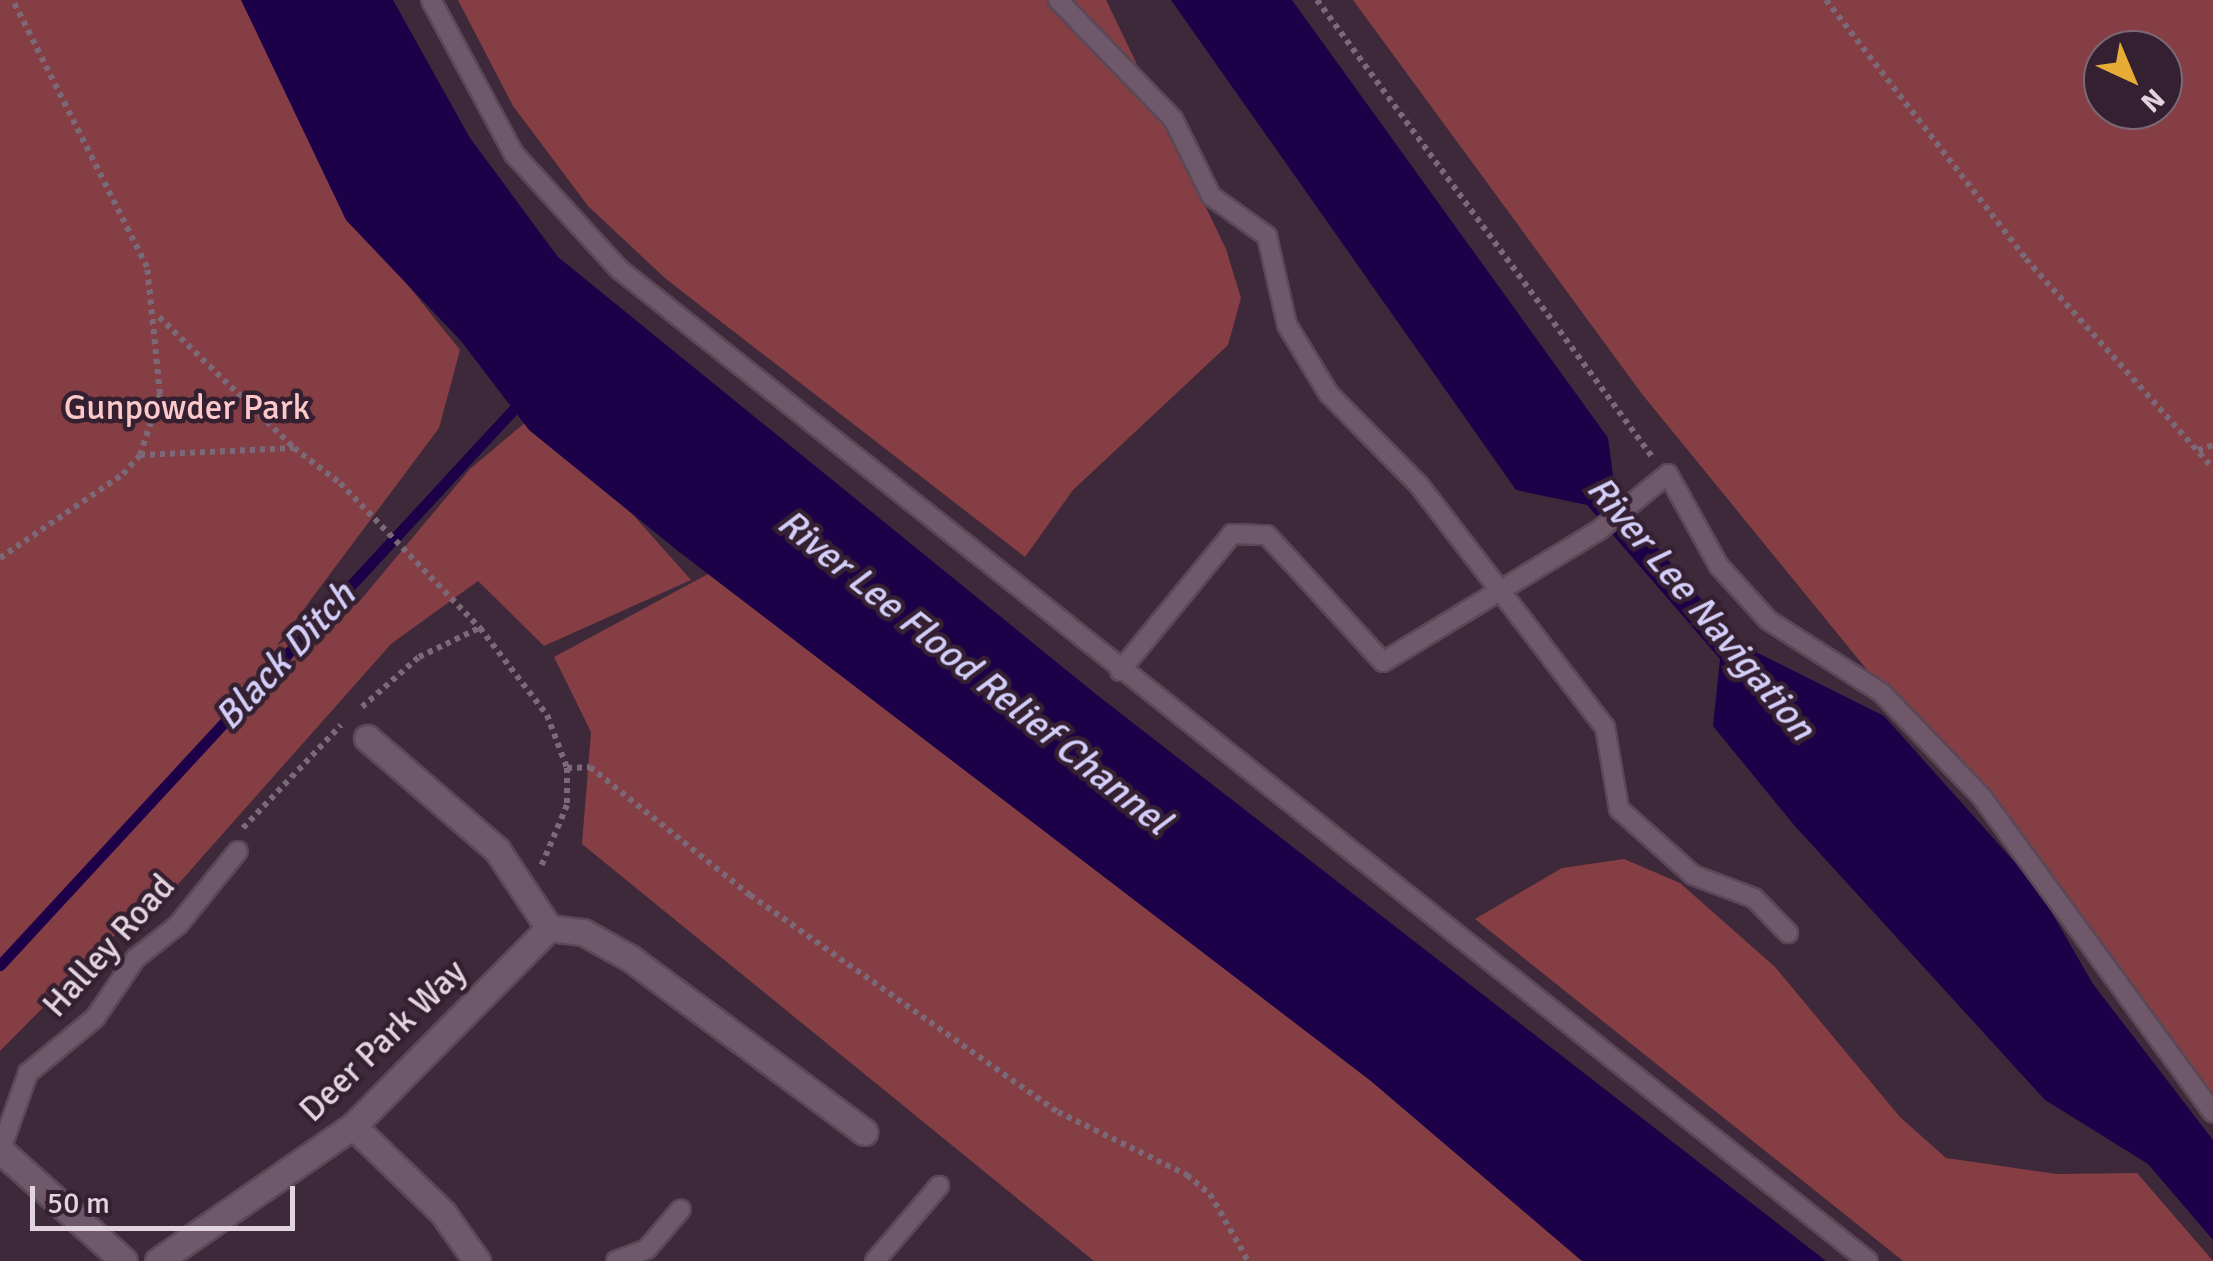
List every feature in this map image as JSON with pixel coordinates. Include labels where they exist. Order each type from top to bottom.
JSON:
[{"type":"street","points":[[367,738],[477,831],[521,883],[548,928],[582,932],[630,958],[864,1132]]},
{"type":"street","name":"Deer Park Way","points":[[158,1261],[353,1126],[548,928]]},
{"type":"street","points":[[353,1126],[444,1213],[477,1261]]},
{"type":"street","name":"Halley Road","points":[[1,1150],[124,1261]]},
{"type":"lane","points":[[431,0],[514,154],[619,269],[1120,671],[1868,1261]]},
{"type":"lane","points":[[1058,0],[1172,119],[1212,196],[1267,236],[1287,326],[1329,394],[1500,588],[1605,727],[1618,810],[1693,875],[1754,898],[1788,934]]},
{"type":"lane","points":[[1120,671],[1232,534],[1267,534],[1382,662],[1598,531],[1662,479],[1719,566],[1768,620],[1882,693],[1982,797],[2213,1114]]},
{"type":"lane","name":"Halley Road","points":[[1,1150],[28,1072],[95,1018],[136,958],[178,925],[238,851]]},
{"type":"lane","points":[[875,1261],[939,1186]]},
{"type":"lane","points":[[616,1261],[647,1249],[681,1209]]},
{"type":"path","points":[[0,558],[102,494],[140,455],[160,394],[158,316],[132,228],[13,0]]},
{"type":"path","points":[[1317,0],[1662,479]]},
{"type":"path","points":[[1826,0],[2026,259],[2213,468]]},
{"type":"path","points":[[158,316],[294,448],[381,525],[520,675],[567,768],[560,830],[546,864],[521,883]]},
{"type":"path","points":[[2198,450],[2213,445]]},
{"type":"path","points":[[140,455],[294,448]]},
{"type":"path","points":[[567,768],[590,767],[750,895],[1058,1112],[1187,1175],[1210,1194],[1248,1261]]},
{"type":"green space","name":"Gunpowder Park","points":[[0,0],[249,0],[354,218],[460,350],[439,428],[277,645],[358,603],[470,469],[540,410],[691,580],[544,646],[478,581],[391,644],[157,908],[116,934],[0,1051]]},
{"type":"green space","points":[[458,0],[1106,0],[1226,249],[1241,298],[1228,345],[1073,490],[1025,557],[666,279],[588,206],[513,106]]},
{"type":"green space","points":[[1353,0],[2213,0],[2213,1094],[1642,394]]},
{"type":"green space","points":[[708,574],[1371,1081],[1582,1261],[1094,1261],[582,844],[591,732],[554,657]]},
{"type":"green space","points":[[1624,859],[1680,883],[1775,967],[1900,1117],[1946,1158],[2057,1174],[2137,1173],[2213,1261],[1903,1261],[1475,919],[1562,868]]},
{"type":"water","name":"River Lee Flood Relief Channel","points":[[241,0],[393,0],[470,138],[558,257],[1097,695],[1826,1261],[1582,1261],[1371,1081],[678,551],[529,430],[461,341],[346,220]]},
{"type":"water","name":"River Lee Navigation","points":[[1171,0],[1292,0],[1608,438],[1616,498],[1738,643],[1884,716],[2037,887],[2093,984],[2213,1140],[2213,1240],[2148,1164],[2045,1100],[1794,825],[1713,726],[1720,659],[1587,505],[1516,490]]},
{"type":"waterway","name":"Black Ditch","points":[[0,965],[523,399]]}]
